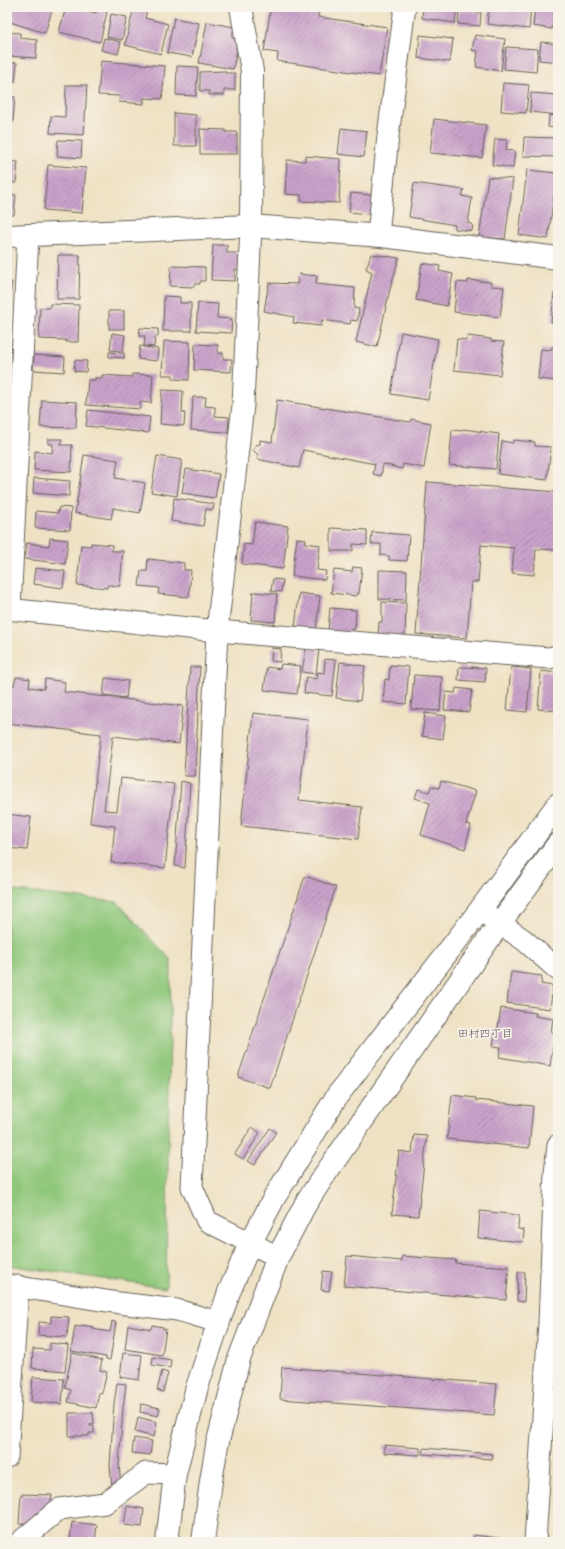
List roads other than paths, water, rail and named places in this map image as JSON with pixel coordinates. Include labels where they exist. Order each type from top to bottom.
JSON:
[{"type":"street","points":[[241,7],[252,71],[251,226],[243,405],[217,631],[192,1187],[207,1221],[278,1258]]},
{"type":"street","points":[[378,235],[388,136],[405,7]]},
{"type":"street","points":[[7,236],[251,226],[378,235],[558,258]]},
{"type":"street","points":[[28,235],[8,609],[217,631],[549,658],[558,656]]},
{"type":"street","points":[[167,1542],[176,1474],[197,1387],[228,1292],[250,1244],[274,1198],[337,1096],[480,910],[558,804]]},
{"type":"street","points":[[204,1542],[217,1445],[239,1359],[278,1258],[305,1205],[321,1180],[500,923],[558,844]]},
{"type":"street","points":[[480,910],[524,940],[558,970]]},
{"type":"street","points":[[535,1542],[551,1398],[555,1173],[558,1145]]},
{"type":"street","points":[[7,1457],[13,1286],[177,1310],[218,1322]]},
{"type":"street","points":[[20,1542],[59,1509],[105,1503],[146,1473],[176,1474]]},
{"type":"district","name":"田村四丁目","points":[[485,1033]]}]
